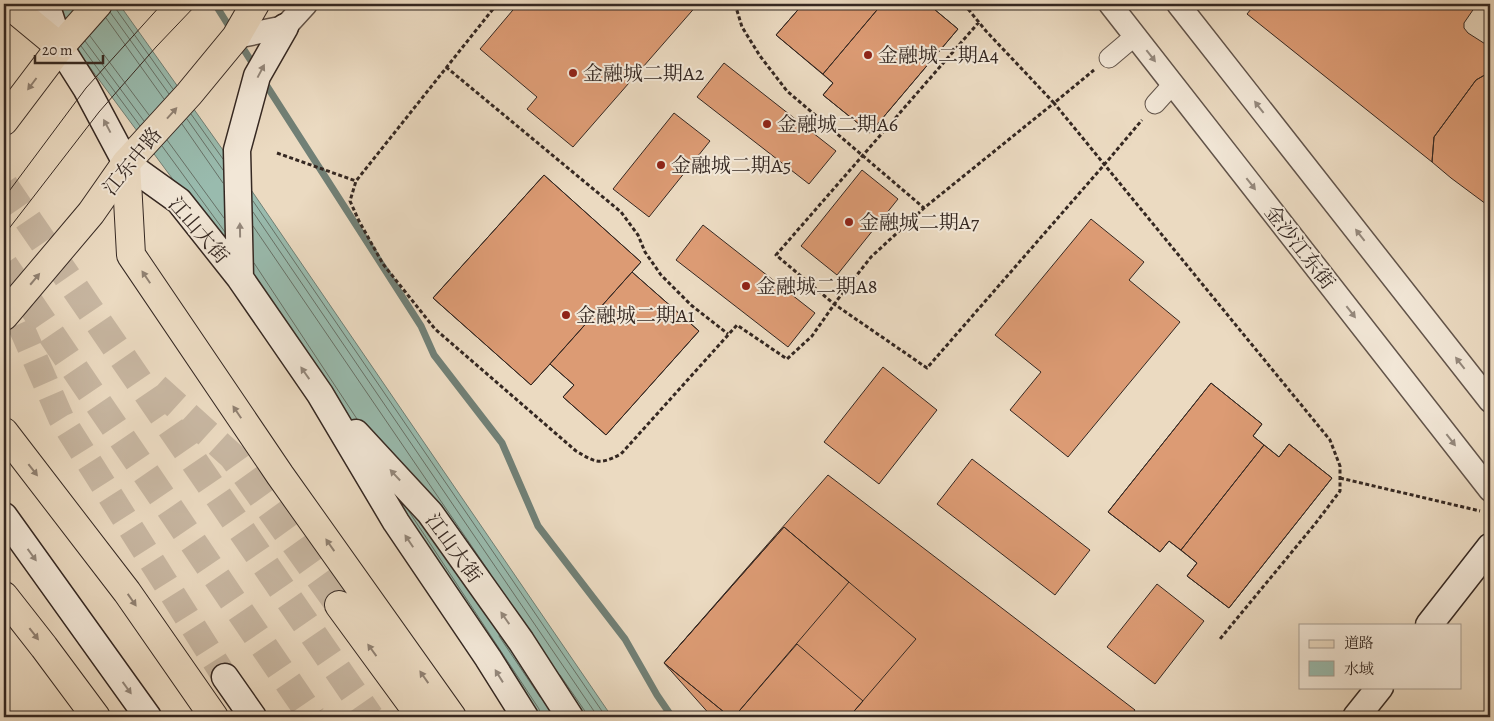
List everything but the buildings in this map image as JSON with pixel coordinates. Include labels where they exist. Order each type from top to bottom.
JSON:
[{"type":"main road","points":[[8,4],[60,47]]},
{"type":"main road","name":"江山大街","points":[[46,4],[60,47],[86,88],[126,163],[178,201],[240,278],[320,394],[396,522],[488,658],[525,717]]},
{"type":"main road","points":[[4,121],[60,47],[98,4]]},
{"type":"main road","name":"江东中路","points":[[4,316],[90,213],[126,163],[189,94],[236,37],[255,4]]},
{"type":"main road","points":[[240,278],[237,150],[257,76],[285,27]]},
{"type":"main road","points":[[126,163],[131,256],[280,475],[452,717]]},
{"type":"main road","name":"江山大街","points":[[320,394],[430,513],[521,641],[570,717]]},
{"type":"main road","points":[[4,432],[127,592],[214,717]]},
{"type":"main road","points":[[4,516],[148,717]]},
{"type":"main road","points":[[1430,624],[1490,547]]},
{"type":"main road","points":[[4,596],[96,717]]},
{"type":"main road","points":[[340,605],[422,717]]},
{"type":"main road","points":[[225,677],[253,717]]},
{"type":"main road","points":[[1356,717],[1379,688]]},
{"type":"street","points":[[236,37],[285,27],[306,4]]},
{"type":"street","name":"金沙江东街","points":[[1110,4],[1490,490]]},
{"type":"street","points":[[1178,4],[1490,401]]},
{"type":"street","points":[[1109,58],[1135,36]]},
{"type":"street","points":[[1155,104],[1173,84]]},
{"type":"path","points":[[497,4],[356,181],[350,201],[383,264],[435,329],[576,451],[593,461],[608,461],[621,454],[737,324],[787,359],[812,336],[834,304],[871,257],[924,208],[1109,58]]},
{"type":"path","points":[[735,4],[742,27],[760,56],[787,91],[924,208]]},
{"type":"path","points":[[964,4],[1054,103],[1330,440],[1340,466],[1340,491],[1220,639]]},
{"type":"path","points":[[979,22],[776,255],[834,304],[926,368],[1155,104]]},
{"type":"path","points":[[446,67],[621,212],[638,235],[645,252],[661,275],[691,305],[728,334]]},
{"type":"path","points":[[277,153],[356,181]]},
{"type":"path","points":[[1340,478],[1481,511]]},
{"type":"water","points":[[43,4],[119,4],[245,181],[612,717],[531,717],[203,220]]},
{"type":"waterway","points":[[215,4],[232,31]]},
{"type":"waterway","points":[[239,42],[255,67]]},
{"type":"waterway","points":[[263,80],[421,326],[434,355],[502,443],[538,526],[625,639],[672,717]]},
{"type":"tunnel","points":[[4,185],[370,717]]},
{"type":"tunnel","points":[[4,265],[312,717]]},
{"type":"tunnel","points":[[4,288],[61,418],[225,677]]},
{"type":"tunnel","points":[[156,387],[233,457],[339,605]]},
{"type":"tram line","points":[[4,198],[86,88],[162,4]]},
{"type":"tram line","points":[[4,235],[99,112],[197,4]]},
{"type":"place","name":"金融城二期A4","points":[[868,55]]},
{"type":"place","name":"金融城二期A2","points":[[573,73]]},
{"type":"place","name":"金融城二期A6","points":[[767,124]]},
{"type":"place","name":"金融城二期A5","points":[[661,165]]},
{"type":"place","name":"金融城二期A7","points":[[849,222]]},
{"type":"place","name":"金融城二期A8","points":[[746,286]]},
{"type":"place","name":"金融城二期A1","points":[[566,315]]}]
